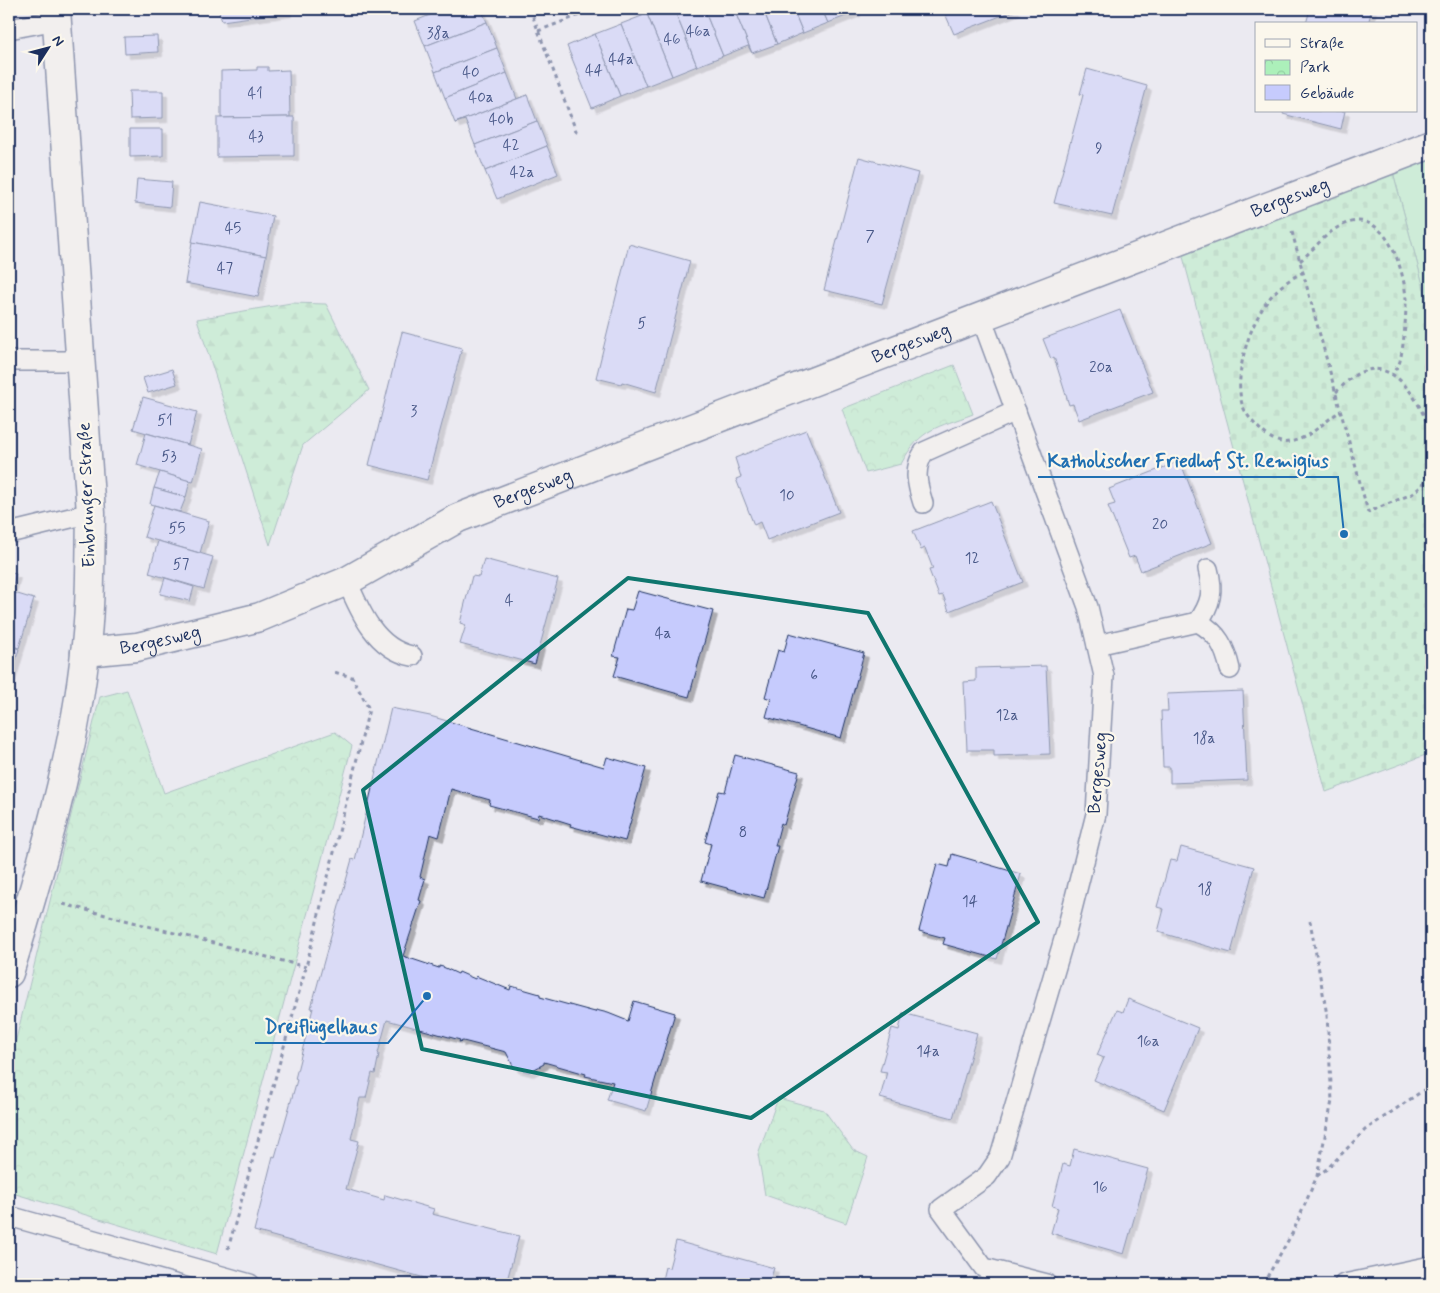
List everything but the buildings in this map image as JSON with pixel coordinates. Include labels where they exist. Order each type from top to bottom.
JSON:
[{"type":"street","name":"Einbrunger Straße","points":[[9,973],[15,928],[31,896],[66,765],[85,652],[90,584],[91,513],[79,361],[57,14]]},
{"type":"street","name":"Bergesweg","points":[[85,652],[137,647],[260,617],[347,581],[458,518],[1431,144]]},
{"type":"lane","points":[[9,29],[57,14]]},
{"type":"lane","name":"Bergesweg","points":[[981,317],[1088,606],[1104,676],[1096,814],[1067,930],[1000,1157],[987,1176],[941,1209],[984,1268],[1047,1284]]},
{"type":"lane","points":[[9,361],[79,361]]},
{"type":"lane","points":[[923,503],[916,476],[917,466],[924,452],[1016,411]]},
{"type":"lane","points":[[9,533],[91,513]]},
{"type":"lane","points":[[1198,622],[1207,609],[1212,597],[1212,584],[1208,569]]},
{"type":"lane","points":[[347,581],[364,619],[384,644],[399,654],[412,656]]},
{"type":"lane","points":[[1097,645],[1198,622],[1209,628],[1218,637],[1226,652],[1230,669]]},
{"type":"lane","points":[[9,1216],[250,1284]]},
{"type":"lane","points":[[1344,1284],[1431,1266]]},
{"type":"path","points":[[530,9],[578,136]]},
{"type":"path","points":[[538,31],[595,9]]},
{"type":"path","points":[[1284,200],[1368,512],[1412,494],[1423,485],[1431,454]]},
{"type":"path","points":[[1300,261],[1329,232],[1351,222],[1362,221],[1386,235],[1398,264],[1406,298],[1400,362],[1392,374]]},
{"type":"path","points":[[1304,272],[1290,279],[1274,292],[1256,320],[1241,364],[1239,386],[1242,406],[1255,425],[1271,440],[1288,443],[1317,430],[1341,411]]},
{"type":"path","points":[[1336,392],[1364,370],[1380,370],[1392,374],[1416,399],[1427,418],[1431,437]]},
{"type":"path","points":[[220,1276],[306,967],[369,709],[352,677],[334,672]]},
{"type":"path","points":[[31,896],[306,967]]},
{"type":"path","points":[[1263,1284],[1292,1232],[1317,1176],[1332,1101],[1327,1015],[1310,921]]},
{"type":"path","points":[[1317,1176],[1328,1168],[1365,1130],[1431,1085]]},
{"type":"highlighted area","points":[[628,578],[868,613],[1038,922],[751,1118],[422,1049],[363,790]]},
{"type":"green space","points":[[1431,158],[1431,315],[1393,172]]},
{"type":"green space","points":[[1393,172],[1431,315],[1431,753],[1326,792],[1182,253]]},
{"type":"green space","points":[[291,303],[326,304],[369,390],[303,445],[270,545],[197,319]]},
{"type":"green space","points":[[954,365],[973,414],[931,430],[908,452],[901,464],[866,473],[842,409]]},
{"type":"green space","points":[[127,690],[164,793],[335,732],[352,746],[217,1254],[9,1192],[9,1068],[100,697]]},
{"type":"green space","points":[[778,1098],[824,1110],[853,1150],[868,1157],[846,1223],[765,1195],[758,1154]]},
{"type":"place","name":"Katholischer Friedhof St. Remigius","points":[[1344,534]]},
{"type":"place","name":"Dreiflügelhaus","points":[[427,996]]}]
